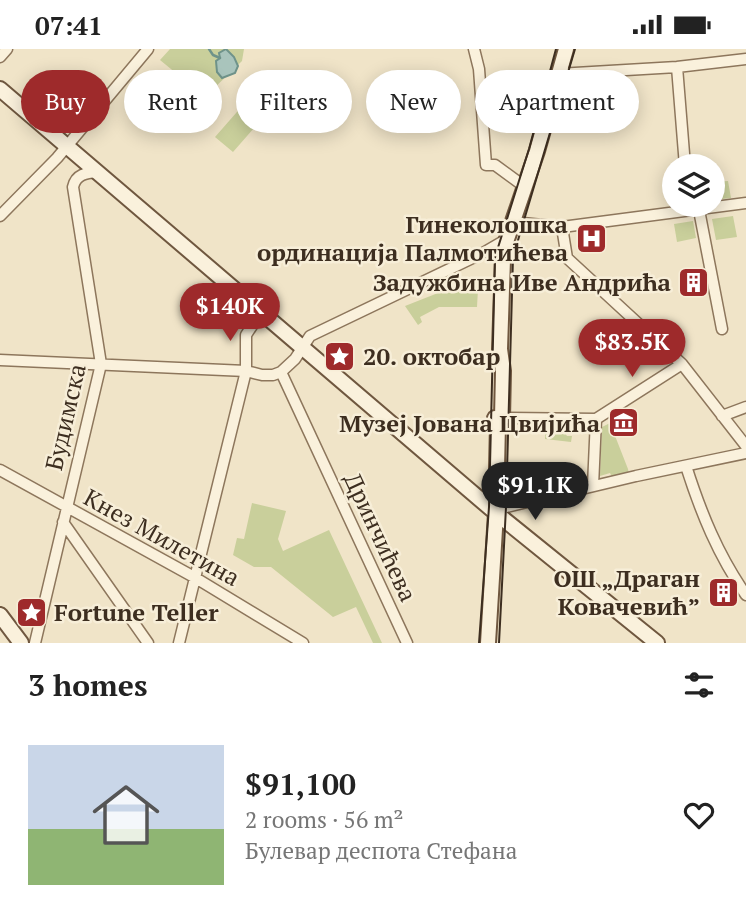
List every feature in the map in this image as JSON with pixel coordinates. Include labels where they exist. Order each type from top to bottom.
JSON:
[{"type":"main road","points":[[559,70],[566,49]]},
{"type":"main road","points":[[0,89],[496,513],[657,643]]},
{"type":"main road","points":[[488,643],[503,371],[500,349],[503,259],[541,133]]},
{"type":"main road","points":[[0,615],[21,643]]},
{"type":"street","points":[[0,58],[8,49]]},
{"type":"street","points":[[0,216],[67,146],[148,49]]},
{"type":"street","points":[[474,49],[479,69],[486,165],[495,165],[525,187]]},
{"type":"street","points":[[626,70],[746,59]]},
{"type":"street","points":[[677,67],[684,154]]},
{"type":"street","name":"Будимска","points":[[35,643],[101,364],[73,187],[78,177],[84,173],[97,172]]},
{"type":"street","points":[[725,206],[746,203]]},
{"type":"street","points":[[513,222],[562,227],[662,212]]},
{"type":"street","points":[[700,217],[722,329]]},
{"type":"street","points":[[562,227],[566,258],[682,365],[746,446]]},
{"type":"street","points":[[0,360],[246,371],[274,375],[286,369],[310,336],[507,239]]},
{"type":"street","points":[[179,643],[246,371],[246,335],[261,312]]},
{"type":"street","points":[[500,421],[596,419],[682,365]]},
{"type":"street","name":"Дринчићева","points":[[281,372],[407,643]]},
{"type":"street","points":[[722,416],[746,407]]},
{"type":"street","points":[[593,486],[596,419]]},
{"type":"street","points":[[496,513],[506,507],[593,486],[746,453]]},
{"type":"street","points":[[687,466],[715,544],[746,595]]},
{"type":"street","name":"Кнез Милетина","points":[[0,470],[194,577],[303,643]]},
{"type":"street","points":[[63,522],[148,643]]},
{"type":"green space","points":[[170,49],[244,49],[242,61],[222,80],[222,70],[172,70],[160,60]]},
{"type":"green space","points":[[236,113],[236,133],[250,133],[233,152],[215,137],[222,133],[222,129]]},
{"type":"green space","points":[[725,181],[728,181],[731,198],[725,199]]},
{"type":"green space","points":[[733,216],[737,237],[716,240],[712,219]]},
{"type":"green space","points":[[693,221],[696,238],[677,242],[674,224]]},
{"type":"green space","points":[[471,280],[478,289],[477,307],[439,307],[420,317],[422,322],[418,325],[405,306]]},
{"type":"green space","points":[[545,423],[572,424],[572,431],[565,433],[572,436],[571,442],[545,439]]},
{"type":"green space","points":[[610,423],[629,474],[612,477],[610,473],[600,476],[602,427]]},
{"type":"green space","points":[[252,503],[286,511],[278,539],[283,551],[329,530],[382,643],[373,643],[356,607],[333,617],[271,567],[254,567],[233,555],[237,538],[244,539]]},
{"type":"water","points":[[226,49],[234,57],[238,66],[235,73],[222,78],[222,70],[217,70],[219,53]]},
{"type":"waterway","points":[[209,49],[213,55],[220,58]]},
{"type":"tram line","points":[[479,643],[489,507],[495,257],[529,149],[556,49]]},
{"type":"tram line","points":[[499,643],[513,257],[575,49]]},
{"type":"place","name":"Гинеколошка ординација Палмотићева","points":[[591,238]]},
{"type":"place","name":"Задужбина Иве Андрића","points":[[694,282]]},
{"type":"place","name":"20. октобар","points":[[340,356]]},
{"type":"place","name":"Музеј Јована Цвијића","points":[[623,423]]},
{"type":"place","name":"ОШ „Драган Ковачевић”","points":[[723,592]]},
{"type":"place","name":"Fortune Teller","points":[[31,612]]}]
